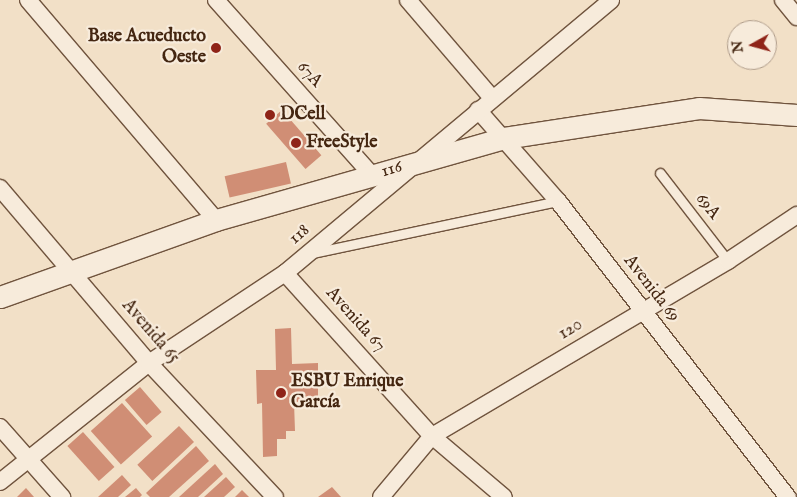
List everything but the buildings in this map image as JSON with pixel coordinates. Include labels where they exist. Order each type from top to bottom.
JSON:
[{"type":"street","points":[[28,0],[216,220]]},
{"type":"street","name":"67A","points":[[216,0],[373,176]]},
{"type":"street","points":[[408,0],[492,98]]},
{"type":"street","name":"118","points":[[0,482],[149,362],[285,273],[611,0]]},
{"type":"street","points":[[783,0],[797,17]]},
{"type":"street","name":"116","points":[[0,297],[216,220],[504,138],[699,108],[797,115]]},
{"type":"street","name":"Avenida 69","points":[[478,110],[558,201],[788,497]]},
{"type":"street","name":"Avenida 65","points":[[0,188],[149,362],[275,497]]},
{"type":"street","name":"120","points":[[381,497],[432,436],[728,260],[797,215]]},
{"type":"street","name":"Avenida 67","points":[[285,273],[432,436],[504,497]]},
{"type":"street","points":[[0,428],[62,497]]},
{"type":"lane","name":"69A","points":[[660,172],[728,260]]},
{"type":"lane","points":[[307,254],[558,201]]},
{"type":"place","name":"Base Acueducto Oeste","points":[[216,48]]},
{"type":"place","name":"DCell","points":[[270,115]]},
{"type":"place","name":"FreeStyle","points":[[296,143]]},
{"type":"place","name":"ESBU Enrique García","points":[[281,393]]}]
